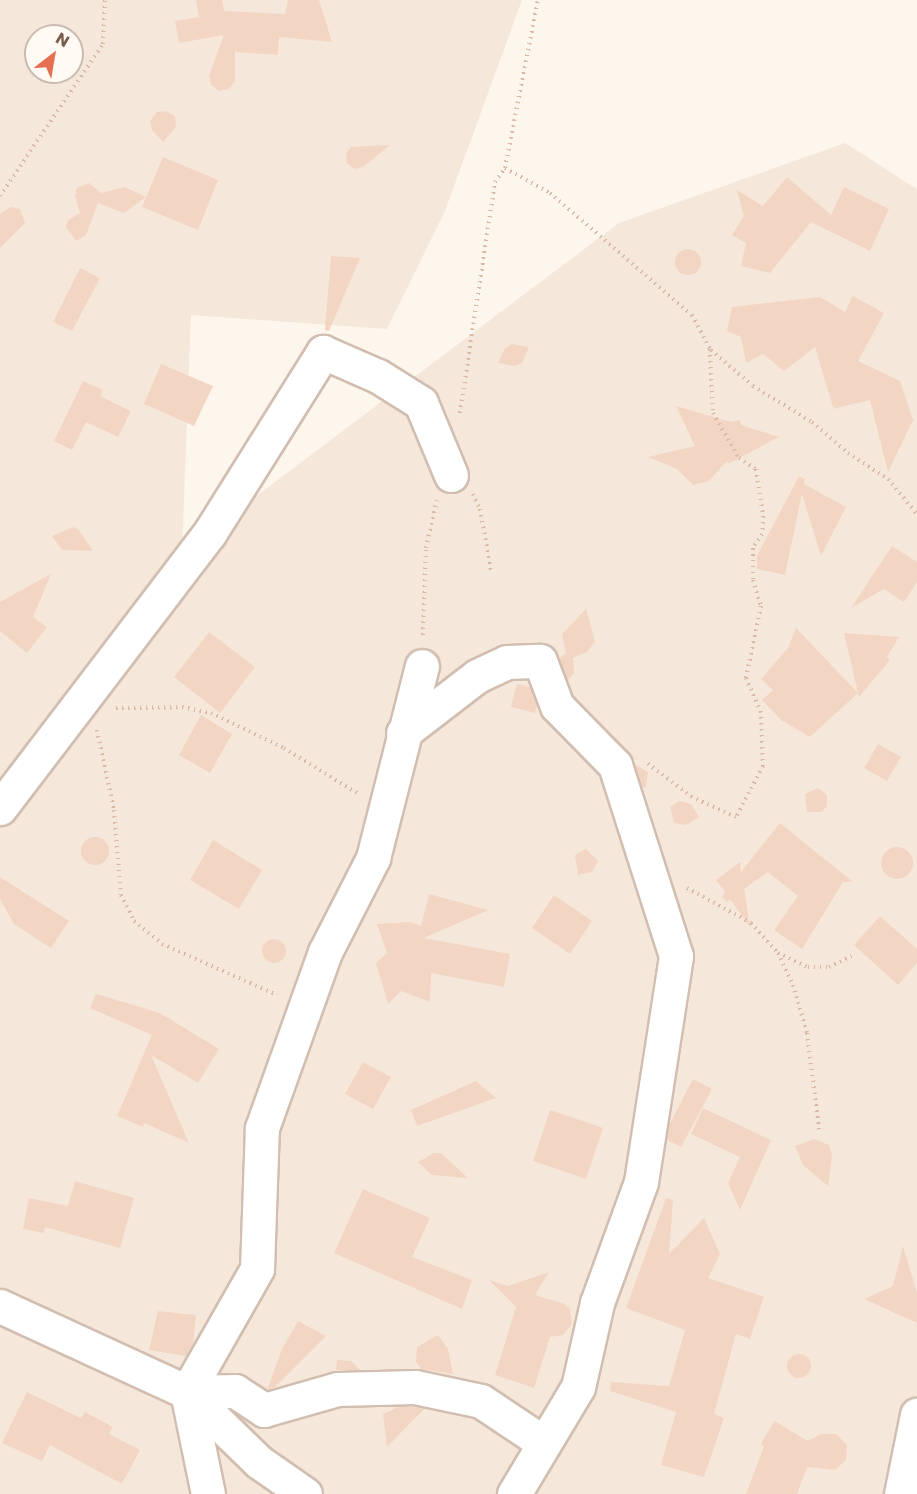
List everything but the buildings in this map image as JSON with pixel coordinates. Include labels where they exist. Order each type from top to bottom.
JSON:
[{"type":"street","points":[[0,808],[86,711],[208,534],[323,352],[378,376],[421,402],[462,483]]},
{"type":"street","points":[[403,733],[477,676],[507,662],[540,661],[557,706],[615,765],[676,956],[641,1182],[597,1303],[578,1387],[514,1494]]},
{"type":"street","points":[[208,1494],[187,1392],[257,1269],[262,1128],[325,952],[372,858],[422,666]]},
{"type":"street","points":[[0,1306],[187,1392],[259,1462],[305,1494]]},
{"type":"street","points":[[187,1392],[235,1391],[264,1410],[337,1389],[415,1387],[482,1401],[543,1443]]},
{"type":"street","points":[[900,1494],[917,1416]]},
{"type":"path","points":[[0,196],[103,44],[105,0]]},
{"type":"path","points":[[458,425],[495,182],[505,168],[538,0]]},
{"type":"path","points":[[505,168],[550,193],[692,315],[710,349],[753,386],[812,422],[848,453],[888,479],[917,513]]},
{"type":"path","points":[[615,765],[647,762],[692,797],[736,817],[763,766],[761,711],[746,678],[761,606],[753,580],[753,548],[762,534],[763,516],[756,469],[739,458],[713,413],[710,349]]},
{"type":"path","points":[[422,666],[426,548],[439,493],[462,483],[480,510],[491,571]]},
{"type":"path","points":[[305,1009],[162,944],[134,921],[121,895],[114,810],[86,711],[182,707],[211,713],[284,748],[385,808]]},
{"type":"path","points":[[648,869],[751,923],[778,953],[794,984],[807,1033],[819,1129]]},
{"type":"path","points":[[778,953],[808,967],[829,967],[852,956]]},
{"type":"shaded area","points":[[0,0],[522,0],[445,211],[387,329],[191,315],[182,552],[619,223],[845,143],[917,189],[917,1494],[0,1494]]}]
